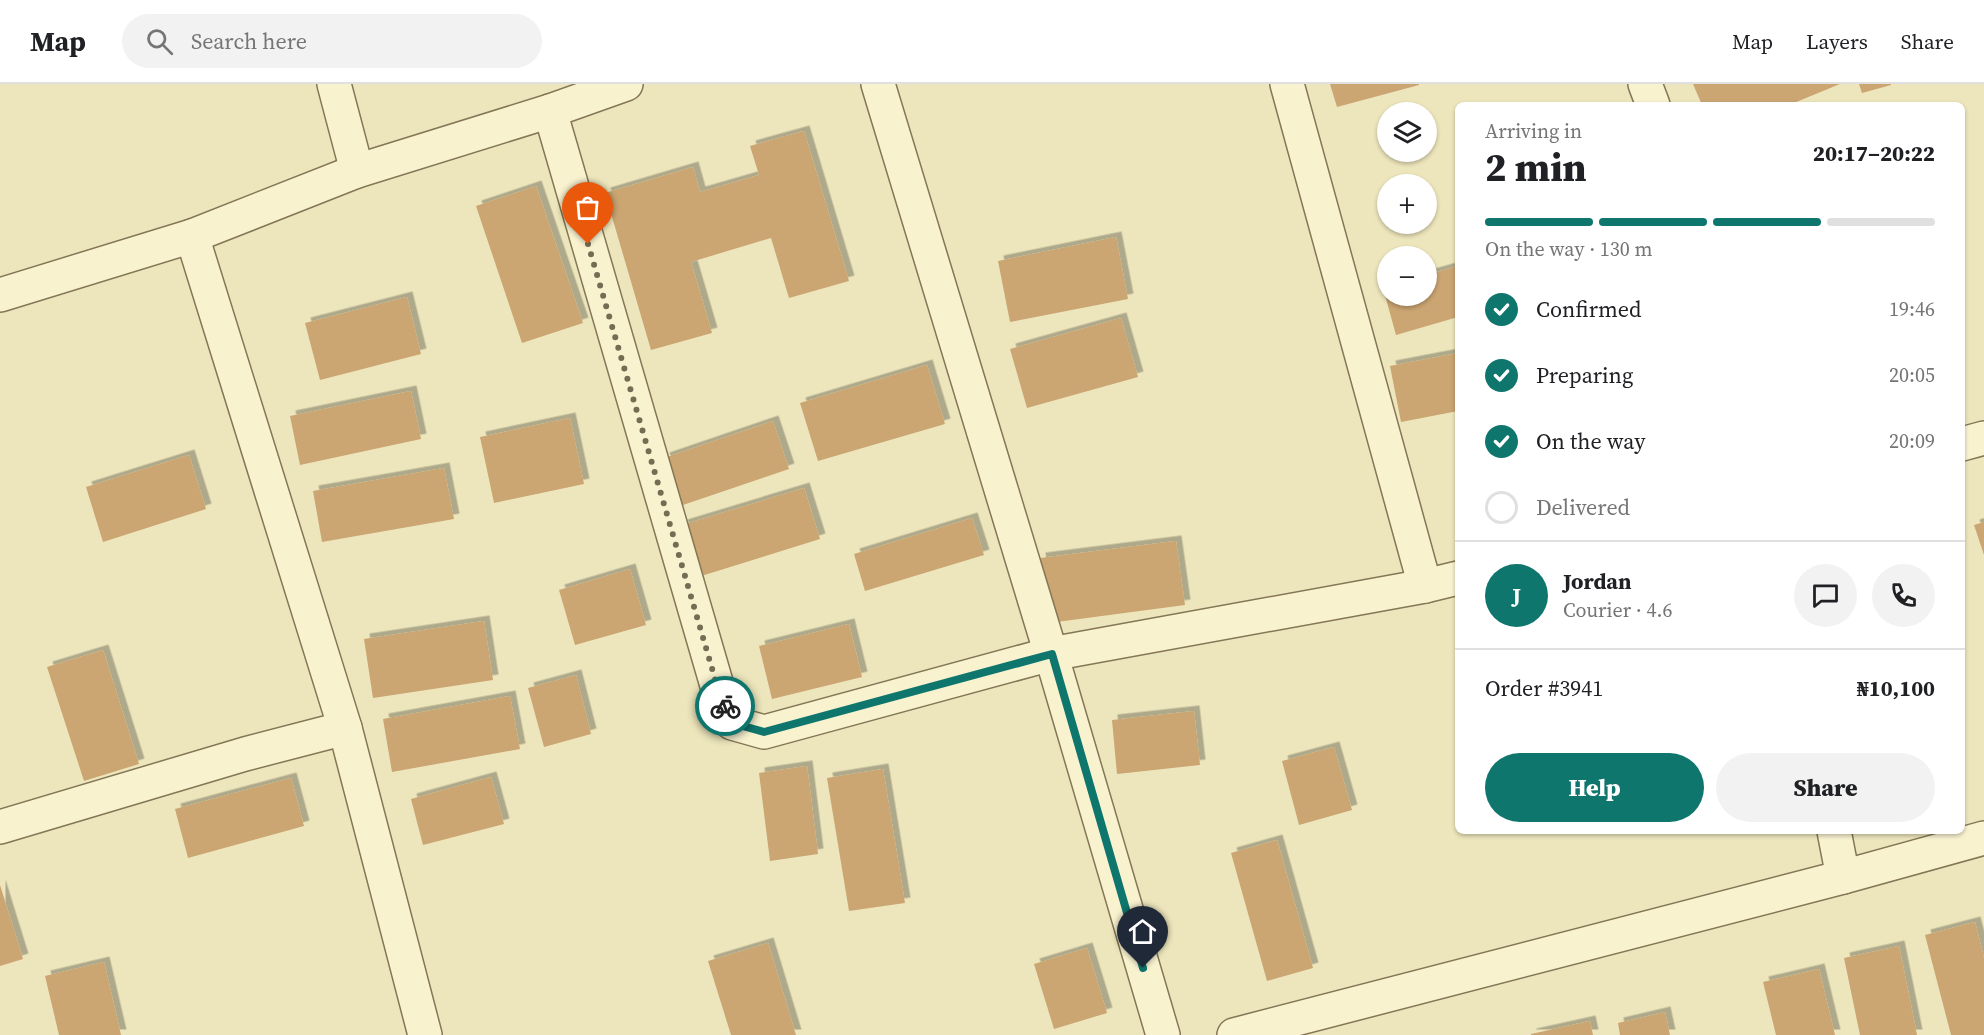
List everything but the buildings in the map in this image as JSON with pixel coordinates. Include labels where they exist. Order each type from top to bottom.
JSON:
[{"type":"street","points":[[334,84],[357,171]]},
{"type":"street","points":[[0,295],[192,236],[357,171],[550,111],[626,84]]},
{"type":"street","points":[[878,84],[1052,654],[1163,1035]]},
{"type":"street","points":[[1287,84],[1425,586]]},
{"type":"street","points":[[1645,84],[1652,102]]},
{"type":"street","points":[[550,111],[718,689],[732,723],[764,732],[1052,654],[1455,579]]},
{"type":"street","points":[[192,236],[345,728],[425,1035]]},
{"type":"street","points":[[1965,443],[1984,438]]},
{"type":"street","points":[[0,827],[244,754],[345,728]]},
{"type":"street","points":[[1835,834],[1843,877]]},
{"type":"street","points":[[1234,1035],[1843,877],[1984,838]]},
{"type":"way so far","points":[[588,244],[718,689],[725,706]]},
{"type":"route","points":[[725,706],[732,723],[764,732],[1052,654],[1143,968]]}]
